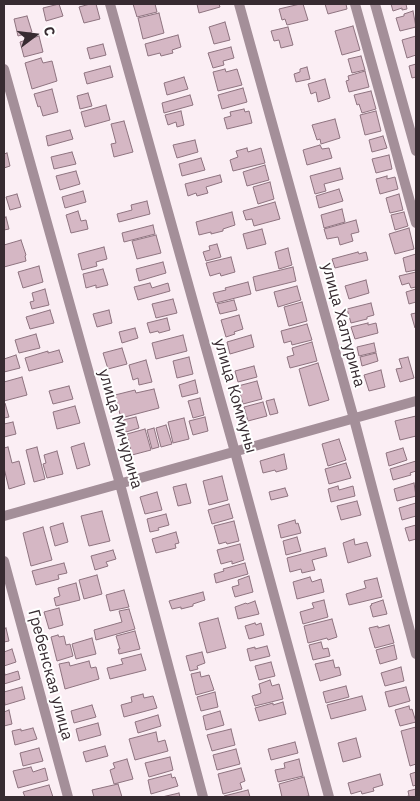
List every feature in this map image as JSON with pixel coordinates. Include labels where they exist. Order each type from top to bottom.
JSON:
[{"type":"street","name":"улица Коммуны","points":[[110,4],[329,797]]},
{"type":"street","name":"улица Халтурина","points":[[239,4],[354,420],[416,654]]},
{"type":"street","points":[[356,4],[416,222]]},
{"type":"street","points":[[375,4],[416,151]]},
{"type":"street","name":"улица Мичурина","points":[[4,69],[120,484],[203,797]]},
{"type":"street","points":[[4,516],[416,402]]},
{"type":"street","name":"Гребенская улица","points":[[4,561],[68,797]]},
{"type":"building","points":[[59,4],[63,16],[46,21],[43,8]]},
{"type":"building","points":[[96,4],[100,19],[84,23],[79,7]]},
{"type":"building","points":[[133,4],[155,4],[157,12],[137,17]]},
{"type":"building","points":[[197,4],[219,4],[220,7],[199,13]]},
{"type":"building","points":[[303,4],[308,20],[287,25],[285,19],[282,20],[279,9]]},
{"type":"building","points":[[325,4],[346,4],[347,9],[328,14]]},
{"type":"building","points":[[391,4],[406,4],[407,9],[402,10],[402,8],[393,11]]},
{"type":"building","points":[[413,11],[416,27],[400,31],[396,18]]},
{"type":"building","points":[[159,13],[164,33],[143,39],[138,18]]},
{"type":"building","points":[[27,16],[32,32],[18,36],[14,19]]},
{"type":"building","points":[[225,22],[230,40],[214,44],[209,27]]},
{"type":"building","points":[[353,26],[360,50],[342,55],[335,31]]},
{"type":"building","points":[[288,27],[293,45],[281,48],[279,40],[274,41],[271,31]]},
{"type":"building","points":[[178,35],[181,47],[172,50],[173,53],[161,56],[160,53],[148,56],[145,44]]},
{"type":"building","points":[[39,36],[43,52],[24,57],[20,42]]},
{"type":"building","points":[[416,36],[416,55],[407,58],[402,40]]},
{"type":"building","points":[[103,44],[106,55],[90,59],[87,48]]},
{"type":"building","points":[[231,47],[234,58],[223,61],[224,65],[213,68],[208,53]]},
{"type":"building","points":[[361,56],[365,70],[352,73],[348,59]]},
{"type":"building","points":[[41,58],[43,63],[52,61],[57,81],[32,89],[25,63]]},
{"type":"building","points":[[416,64],[416,77],[412,78],[409,66]]},
{"type":"building","points":[[110,66],[113,77],[87,84],[84,73]]},
{"type":"building","points":[[307,67],[310,79],[296,82],[294,74],[300,72],[300,69]]},
{"type":"building","points":[[225,69],[226,72],[237,69],[242,85],[218,91],[213,72]]},
{"type":"building","points":[[365,71],[369,87],[349,92],[346,81],[349,80],[348,76]]},
{"type":"building","points":[[184,77],[188,89],[167,95],[164,83]]},
{"type":"building","points":[[325,79],[330,98],[318,102],[316,92],[311,94],[308,84]]},
{"type":"building","points":[[243,88],[247,102],[222,109],[218,95]]},
{"type":"building","points":[[52,89],[58,112],[43,116],[34,94]]},
{"type":"building","points":[[371,91],[376,109],[362,113],[354,95]]},
{"type":"building","points":[[88,93],[92,106],[80,109],[77,96]]},
{"type":"building","points":[[190,95],[193,105],[164,113],[162,103]]},
{"type":"building","points":[[106,105],[110,120],[85,127],[81,112]]},
{"type":"building","points":[[244,109],[245,112],[249,111],[252,123],[227,129],[224,118],[231,116],[230,112]]},
{"type":"building","points":[[181,111],[184,125],[177,127],[176,122],[168,125],[165,115]]},
{"type":"building","points":[[376,111],[381,131],[365,135],[360,115]]},
{"type":"building","points":[[335,119],[340,138],[321,144],[320,139],[317,140],[312,125]]},
{"type":"building","points":[[124,121],[133,152],[114,157],[111,144],[116,143],[111,124]]},
{"type":"building","points":[[70,130],[73,139],[48,146],[46,136]]},
{"type":"building","points":[[383,136],[387,148],[372,152],[369,140]]},
{"type":"building","points":[[195,140],[198,152],[177,158],[173,145]]},
{"type":"building","points":[[320,145],[322,149],[329,148],[332,158],[307,165],[303,150]]},
{"type":"building","points":[[247,148],[248,152],[261,148],[265,163],[233,171],[230,160],[238,157],[236,151]]},
{"type":"building","points":[[72,152],[76,164],[54,169],[51,157]]},
{"type":"building","points":[[7,153],[10,166],[4,168],[4,154]]},
{"type":"building","points":[[389,155],[392,169],[376,173],[372,159]]},
{"type":"building","points":[[201,158],[205,170],[182,176],[179,164]]},
{"type":"building","points":[[265,165],[269,180],[247,186],[243,172]]},
{"type":"building","points":[[340,168],[343,179],[324,184],[326,191],[315,194],[310,176]]},
{"type":"building","points":[[76,171],[80,184],[60,190],[56,176]]},
{"type":"building","points":[[220,175],[222,182],[206,187],[208,193],[197,196],[196,193],[188,196],[185,184]]},
{"type":"building","points":[[387,176],[387,179],[395,177],[398,189],[380,194],[376,179]]},
{"type":"building","points":[[270,182],[274,199],[258,204],[253,187]]},
{"type":"building","points":[[339,189],[343,201],[319,208],[316,196]]},
{"type":"building","points":[[83,191],[86,202],[65,208],[62,197]]},
{"type":"building","points":[[17,194],[21,207],[10,210],[6,197]]},
{"type":"building","points":[[399,194],[403,210],[390,213],[386,198]]},
{"type":"building","points":[[147,201],[150,214],[119,222],[117,214],[132,210],[131,205]]},
{"type":"building","points":[[275,202],[280,219],[254,226],[252,219],[246,220],[243,211]]},
{"type":"building","points":[[342,209],[345,222],[324,228],[321,215]]},
{"type":"building","points":[[78,211],[81,221],[86,220],[88,229],[71,233],[66,215]]},
{"type":"building","points":[[232,212],[235,225],[223,229],[223,231],[199,235],[196,222]]},
{"type":"building","points":[[404,212],[408,226],[395,230],[391,215]]},
{"type":"building","points":[[6,217],[9,229],[4,230],[4,218]]},
{"type":"building","points":[[356,220],[359,232],[351,234],[353,241],[340,245],[338,237],[327,239],[324,229]]},
{"type":"building","points":[[153,225],[155,234],[124,242],[122,233]]},
{"type":"building","points":[[409,228],[414,249],[395,254],[389,234]]},
{"type":"building","points":[[262,229],[266,244],[247,249],[243,234]]},
{"type":"building","points":[[156,235],[161,253],[137,259],[132,241]]},
{"type":"building","points":[[21,240],[26,261],[4,267],[4,245]]},
{"type":"building","points":[[217,244],[221,257],[206,261],[203,252],[210,250],[209,246]]},
{"type":"building","points":[[104,247],[107,259],[96,262],[97,266],[82,270],[78,254]]},
{"type":"building","points":[[288,248],[292,265],[279,269],[275,252]]},
{"type":"building","points":[[358,252],[359,254],[366,252],[368,260],[335,268],[332,259]]},
{"type":"building","points":[[416,254],[416,270],[406,272],[403,258]]},
{"type":"building","points":[[231,257],[235,272],[221,276],[220,273],[210,276],[206,263]]},
{"type":"building","points":[[163,262],[166,273],[139,281],[136,269]]},
{"type":"building","points":[[39,266],[43,282],[23,288],[18,272]]},
{"type":"building","points":[[293,267],[296,281],[256,291],[253,277]]},
{"type":"building","points":[[103,269],[108,285],[96,288],[96,285],[86,288],[83,274]]},
{"type":"building","points":[[416,272],[416,287],[411,288],[409,283],[402,285],[399,276]]},
{"type":"building","points":[[366,280],[369,293],[349,299],[345,286]]},
{"type":"building","points":[[248,282],[251,294],[216,303],[213,293]]},
{"type":"building","points":[[150,283],[152,288],[168,283],[170,291],[138,300],[134,287]]},
{"type":"building","points":[[297,286],[301,300],[278,307],[274,292]]},
{"type":"building","points":[[45,289],[49,305],[32,309],[30,302],[34,301],[32,293]]},
{"type":"building","points":[[416,289],[416,302],[409,304],[406,292]]},
{"type":"building","points":[[173,299],[177,313],[156,318],[152,304]]},
{"type":"building","points":[[234,300],[237,310],[220,314],[217,304]]},
{"type":"building","points":[[302,302],[307,321],[289,326],[284,307]]},
{"type":"building","points":[[371,303],[374,315],[351,323],[347,309]]},
{"type":"building","points":[[50,310],[54,323],[30,329],[26,317]]},
{"type":"building","points":[[109,310],[112,323],[97,327],[93,314]]},
{"type":"building","points":[[416,313],[416,328],[415,328],[411,314]]},
{"type":"building","points":[[239,315],[243,329],[226,337],[221,320]]},
{"type":"building","points":[[167,318],[170,330],[150,333],[147,323]]},
{"type":"building","points":[[368,323],[368,325],[376,323],[378,333],[355,339],[351,327]]},
{"type":"building","points":[[307,324],[312,340],[292,345],[291,341],[284,343],[281,331]]},
{"type":"building","points":[[135,328],[138,338],[122,343],[119,332]]},
{"type":"building","points":[[36,334],[40,348],[19,353],[15,340]]},
{"type":"building","points":[[183,335],[187,351],[156,359],[152,343]]},
{"type":"building","points":[[251,335],[254,347],[230,354],[227,342]]},
{"type":"building","points":[[312,342],[317,361],[290,368],[287,357],[294,355],[292,348]]},
{"type":"building","points":[[374,343],[376,352],[359,356],[357,347]]},
{"type":"building","points":[[122,348],[127,364],[108,369],[103,353]]},
{"type":"building","points":[[59,350],[63,362],[29,371],[25,358],[48,351],[48,353]]},
{"type":"building","points":[[376,353],[378,361],[362,366],[360,357]]},
{"type":"building","points":[[16,355],[20,368],[4,372],[4,359]]},
{"type":"building","points":[[189,357],[193,374],[177,378],[173,361]]},
{"type":"building","points":[[408,357],[414,378],[400,382],[396,369],[402,368],[399,359]]},
{"type":"building","points":[[146,360],[152,382],[139,385],[138,378],[133,380],[129,365]]},
{"type":"building","points":[[318,363],[329,400],[309,406],[299,369]]},
{"type":"building","points":[[254,366],[257,377],[238,382],[235,371]]},
{"type":"building","points":[[381,370],[385,387],[369,391],[364,375]]},
{"type":"building","points":[[22,377],[27,395],[4,401],[4,382]]},
{"type":"building","points":[[195,380],[198,393],[182,397],[179,385]]},
{"type":"building","points":[[257,381],[262,399],[243,404],[238,386]]},
{"type":"building","points":[[69,386],[73,399],[53,404],[49,391]]},
{"type":"building","points":[[154,389],[159,408],[121,418],[115,395],[135,390],[136,393]]},
{"type":"building","points":[[200,398],[204,415],[193,418],[188,401]]},
{"type":"building","points":[[274,399],[278,413],[270,415],[266,401]]},
{"type":"building","points":[[263,402],[267,416],[248,421],[244,407]]},
{"type":"building","points":[[4,403],[9,417],[4,418]]},
{"type":"building","points":[[75,406],[80,423],[57,429],[53,412]]},
{"type":"building","points":[[416,416],[416,436],[400,440],[395,421]]},
{"type":"building","points":[[136,417],[139,428],[126,432],[123,420]]},
{"type":"building","points":[[205,417],[208,431],[193,435],[189,421]]},
{"type":"building","points":[[184,418],[189,439],[173,443],[168,422]]},
{"type":"building","points":[[13,422],[16,434],[4,437],[4,424]]},
{"type":"building","points":[[166,425],[172,444],[161,447],[156,428]]},
{"type":"building","points":[[154,428],[159,447],[152,449],[147,430]]},
{"type":"building","points":[[145,429],[151,450],[132,455],[127,434]]},
{"type":"building","points":[[339,439],[346,460],[328,466],[322,444]]},
{"type":"building","points":[[84,443],[90,465],[77,469],[71,447]]},
{"type":"building","points":[[8,447],[12,463],[19,461],[25,484],[9,489],[4,468],[4,448]]},
{"type":"building","points":[[37,447],[45,479],[34,482],[26,450]]},
{"type":"building","points":[[403,448],[407,460],[389,466],[386,453]]},
{"type":"building","points":[[57,451],[63,474],[47,478],[43,464],[46,463],[44,455]]},
{"type":"building","points":[[284,454],[287,469],[263,473],[260,461]]},
{"type":"building","points":[[416,461],[416,471],[410,473],[411,475],[393,480],[390,469]]},
{"type":"building","points":[[346,463],[351,478],[329,484],[325,469]]},
{"type":"building","points":[[222,476],[228,500],[209,505],[203,481]]},
{"type":"building","points":[[414,483],[416,496],[397,501],[394,489]]},
{"type":"building","points":[[186,484],[191,503],[178,506],[173,487]]},
{"type":"building","points":[[338,486],[339,490],[353,486],[355,496],[331,502],[328,489]]},
{"type":"building","points":[[285,488],[288,496],[271,500],[269,492]]},
{"type":"building","points":[[157,492],[162,510],[145,514],[140,497]]},
{"type":"building","points":[[357,501],[361,515],[341,520],[337,506]]},
{"type":"building","points":[[416,503],[416,516],[402,520],[399,508]]},
{"type":"building","points":[[229,504],[233,518],[212,524],[208,510]]},
{"type":"building","points":[[102,511],[110,541],[89,546],[81,516]]},
{"type":"building","points":[[166,514],[169,525],[150,532],[147,519]]},
{"type":"building","points":[[295,520],[301,533],[281,538],[278,525]]},
{"type":"building","points":[[234,521],[239,541],[219,544],[214,526]]},
{"type":"building","points":[[63,523],[68,542],[55,546],[50,527]]},
{"type":"building","points":[[416,525],[416,539],[409,541],[405,528]]},
{"type":"building","points":[[43,527],[52,560],[31,566],[23,533]]},
{"type":"building","points":[[176,532],[179,543],[175,544],[176,548],[156,553],[152,539]]},
{"type":"building","points":[[297,537],[301,551],[286,555],[283,541]]},
{"type":"building","points":[[354,539],[355,545],[367,542],[371,556],[348,563],[343,543]]},
{"type":"building","points":[[240,544],[244,560],[232,564],[232,561],[221,564],[217,550]]},
{"type":"building","points":[[325,548],[327,556],[312,560],[315,570],[302,573],[301,569],[290,572],[287,558]]},
{"type":"building","points":[[113,550],[116,559],[106,562],[108,566],[95,570],[91,556]]},
{"type":"building","points":[[64,563],[67,573],[58,575],[59,579],[36,585],[32,571]]},
{"type":"building","points":[[245,563],[248,574],[216,583],[214,574],[224,571],[223,569]]},
{"type":"building","points":[[97,575],[102,594],[84,599],[79,580]]},
{"type":"building","points":[[249,576],[253,592],[235,597],[232,587],[239,585],[238,580]]},
{"type":"building","points":[[310,577],[312,582],[321,579],[324,592],[297,599],[293,582]]},
{"type":"building","points":[[377,578],[382,597],[349,605],[346,594],[366,588],[364,581]]},
{"type":"building","points":[[76,583],[80,600],[56,606],[54,598],[60,596],[58,588]]},
{"type":"building","points":[[124,590],[129,607],[110,611],[106,595]]},
{"type":"building","points":[[203,592],[205,600],[193,604],[193,606],[172,609],[169,601]]},
{"type":"building","points":[[324,600],[328,617],[303,624],[300,612],[314,608],[312,603]]},
{"type":"building","points":[[383,600],[387,614],[373,617],[371,604]]},
{"type":"building","points":[[255,601],[259,614],[238,619],[235,607]]},
{"type":"building","points":[[59,608],[63,625],[49,629],[44,612]]},
{"type":"building","points":[[129,609],[135,629],[96,640],[94,630],[122,622],[119,611]]},
{"type":"building","points":[[218,618],[226,648],[207,653],[199,623]]},
{"type":"building","points":[[332,619],[337,637],[308,643],[304,626]]},
{"type":"building","points":[[255,623],[256,625],[261,623],[264,635],[249,639],[245,626]]},
{"type":"building","points":[[389,625],[394,643],[375,648],[369,628]]},
{"type":"building","points":[[6,628],[9,641],[4,642],[4,629]]},
{"type":"building","points":[[135,631],[140,649],[119,654],[118,649],[120,649],[116,636]]},
{"type":"building","points":[[58,635],[59,637],[64,636],[66,645],[70,644],[73,656],[57,661],[51,637]]},
{"type":"building","points":[[92,638],[96,654],[76,659],[72,644]]},
{"type":"building","points":[[321,642],[323,649],[328,648],[330,656],[313,660],[309,645]]},
{"type":"building","points":[[394,645],[397,659],[380,664],[376,650]]},
{"type":"building","points":[[267,646],[270,656],[250,661],[247,649]]},
{"type":"building","points":[[12,649],[16,662],[4,666],[4,652]]},
{"type":"building","points":[[202,652],[205,663],[197,666],[198,669],[190,671],[186,656]]},
{"type":"building","points":[[141,654],[146,670],[110,679],[107,668],[123,664],[121,659]]},
{"type":"building","points":[[333,660],[335,668],[339,667],[341,675],[320,681],[315,664]]},
{"type":"building","points":[[89,661],[91,668],[96,667],[99,679],[65,689],[59,664],[69,662],[70,666]]},
{"type":"building","points":[[271,662],[275,676],[259,680],[255,666]]},
{"type":"building","points":[[401,667],[404,681],[385,686],[381,673]]},
{"type":"building","points":[[4,670],[5,675],[18,671],[20,679],[4,684]]},
{"type":"building","points":[[200,672],[201,677],[209,675],[214,690],[196,695],[191,674]]},
{"type":"building","points":[[270,680],[272,686],[279,684],[283,699],[255,706],[252,696],[261,693],[259,684]]},
{"type":"building","points":[[346,686],[349,697],[326,703],[323,692]]},
{"type":"building","points":[[22,687],[25,699],[5,705],[4,692]]},
{"type":"building","points":[[406,687],[410,701],[389,707],[385,692]]},
{"type":"building","points":[[215,692],[218,707],[201,711],[197,697]]},
{"type":"building","points":[[143,694],[144,698],[153,696],[157,708],[124,717],[121,705],[132,702],[131,697]]},
{"type":"building","points":[[362,696],[366,710],[331,719],[327,705]]},
{"type":"building","points":[[283,702],[286,714],[259,721],[255,708]]},
{"type":"building","points":[[92,705],[96,717],[74,723],[71,711]]},
{"type":"building","points":[[409,706],[410,710],[412,709],[416,722],[400,726],[395,710]]},
{"type":"building","points":[[9,710],[12,724],[4,726],[4,712]]},
{"type":"building","points":[[220,711],[224,725],[206,730],[203,716]]},
{"type":"building","points":[[158,715],[161,726],[138,733],[135,722]]},
{"type":"building","points":[[98,723],[101,735],[79,741],[76,729]]},
{"type":"building","points":[[416,727],[416,764],[410,766],[401,731]]},
{"type":"building","points":[[33,728],[37,739],[15,745],[12,731]]},
{"type":"building","points":[[231,729],[235,745],[212,751],[207,735]]},
{"type":"building","points":[[156,732],[158,742],[165,740],[168,751],[135,760],[129,739]]},
{"type":"building","points":[[356,738],[361,757],[343,762],[338,743]]},
{"type":"building","points":[[295,742],[298,753],[271,760],[268,749]]},
{"type":"building","points":[[105,746],[108,756],[86,762],[83,752]]},
{"type":"building","points":[[39,748],[43,761],[23,766],[20,753]]},
{"type":"building","points":[[236,749],[240,764],[217,770],[213,755]]},
{"type":"building","points":[[170,757],[173,770],[149,777],[145,763]]},
{"type":"building","points":[[127,759],[133,779],[114,784],[110,770],[115,768],[113,763]]},
{"type":"building","points":[[299,759],[303,776],[278,782],[275,770],[285,768],[284,763]]},
{"type":"building","points":[[31,767],[33,772],[45,768],[48,780],[18,788],[13,771]]},
{"type":"building","points":[[241,768],[245,781],[240,783],[242,789],[223,794],[218,774]]},
{"type":"building","points":[[416,772],[416,785],[413,786],[410,774]]},
{"type":"building","points":[[171,774],[172,778],[175,777],[178,786],[151,794],[148,780]]},
{"type":"building","points":[[380,774],[383,785],[373,788],[374,791],[362,794],[361,791],[351,794],[348,783]]},
{"type":"building","points":[[304,777],[309,796],[282,797],[279,784]]},
{"type":"building","points":[[118,784],[122,797],[94,797],[92,790]]},
{"type":"building","points":[[49,785],[53,797],[25,797],[23,792]]},
{"type":"building","points":[[416,789],[416,797],[404,797],[409,796],[408,791]]},
{"type":"building","points":[[248,790],[250,797],[224,797],[224,796]]},
{"type":"building","points":[[179,793],[180,797],[162,797]]}]
